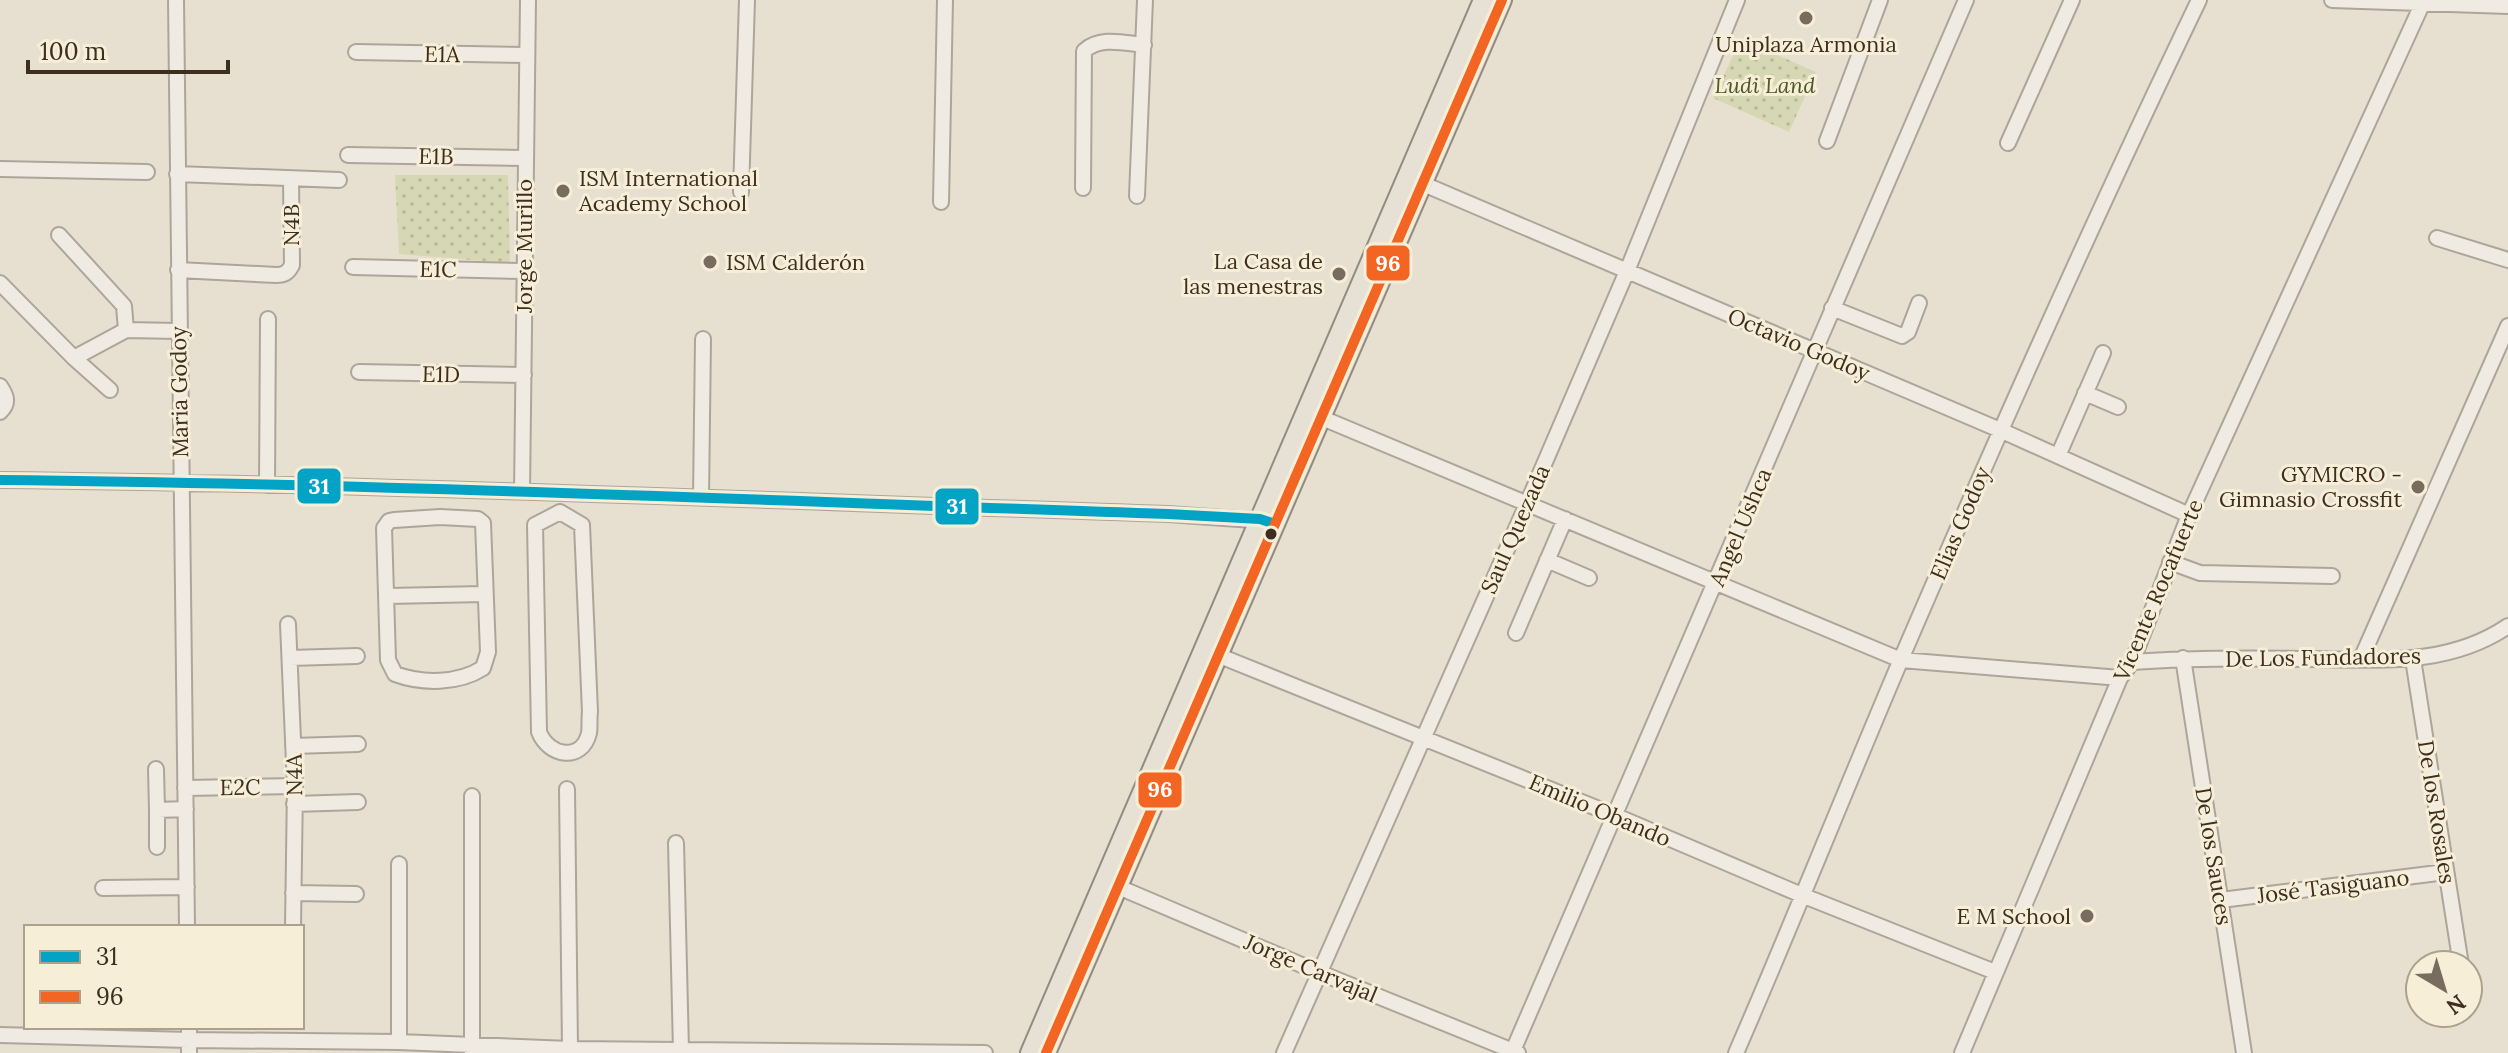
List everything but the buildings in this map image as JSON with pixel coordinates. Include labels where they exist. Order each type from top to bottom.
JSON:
[{"type":"main road","points":[[1415,180],[1483,0]]},
{"type":"main road","points":[[1046,1053],[1111,884],[1415,180],[1502,0]]},
{"type":"main road","points":[[1030,1053],[1111,884]]},
{"type":"street","name":"Maria Godoy","points":[[176,0],[187,925]]},
{"type":"street","name":"Jorge Murillo","points":[[522,492],[528,0]]},
{"type":"street","points":[[741,192],[747,0]]},
{"type":"street","points":[[941,202],[945,0]]},
{"type":"street","points":[[1137,196],[1145,0]]},
{"type":"street","name":"Saul Quezada","points":[[1284,1053],[1527,504],[1627,271],[1737,0]]},
{"type":"street","points":[[1827,141],[1880,0]]},
{"type":"street","name":"Angel Ushca","points":[[1514,1052],[1966,0]]},
{"type":"street","points":[[2008,143],[2072,0]]},
{"type":"street","name":"Elias Godoy","points":[[1736,1053],[2000,430],[2199,0]]},
{"type":"street","points":[[2332,0],[2508,6]]},
{"type":"street","name":"Vicente Rocafuerte","points":[[1962,1053],[2120,678],[2132,662],[2189,515],[2423,2]]},
{"type":"street","points":[[1083,188],[1084,51],[1100,41],[1144,45]]},
{"type":"street","name":"E1A","points":[[356,52],[527,55]]},
{"type":"street","name":"E1B","points":[[348,155],[524,158]]},
{"type":"street","points":[[0,169],[147,172]]},
{"type":"street","points":[[177,174],[339,180]]},
{"type":"street","name":"N4B","points":[[178,270],[276,275],[289,271],[292,265],[291,179]]},
{"type":"street","name":"Octavio Godoy","points":[[1415,180],[2000,430],[2189,515]]},
{"type":"street","points":[[59,235],[124,306],[126,330]]},
{"type":"street","points":[[2437,238],[2508,260]]},
{"type":"street","name":"E1C","points":[[353,267],[523,271]]},
{"type":"street","points":[[0,283],[110,390]]},
{"type":"street","points":[[1832,308],[1902,336],[1908,332],[1919,303]]},
{"type":"street","points":[[267,485],[268,319]]},
{"type":"street","points":[[2361,659],[2504,345],[2508,326]]},
{"type":"street","points":[[74,358],[126,330],[179,331]]},
{"type":"street","points":[[701,498],[703,339]]},
{"type":"street","points":[[2058,456],[2103,353]]},
{"type":"street","name":"E1D","points":[[359,372],[524,375]]},
{"type":"street","points":[[0,386],[7,396],[0,412]]},
{"type":"street","points":[[2085,393],[2118,407]]},
{"type":"street","points":[[1314,414],[1901,660],[2120,678]]},
{"type":"street","points":[[0,480],[522,492],[1168,514],[1267,522]]},
{"type":"street","points":[[440,517],[442,490]]},
{"type":"street","points":[[560,512],[563,494]]},
{"type":"street","points":[[560,512],[582,525],[590,712],[589,733],[584,742],[571,752],[559,753],[543,742],[539,732],[535,525],[560,512]]},
{"type":"street","points":[[440,517],[478,519],[483,523],[488,652],[483,668],[469,677],[412,680],[395,674],[388,660],[386,524],[394,520],[440,517]]},
{"type":"street","points":[[1516,633],[1565,519]]},
{"type":"street","points":[[1547,560],[1589,578]]},
{"type":"street","points":[[2170,562],[2200,573],[2332,576]]},
{"type":"street","points":[[388,596],[484,594]]},
{"type":"street","name":"N4A","points":[[288,624],[295,786],[293,925]]},
{"type":"street","name":"De Los Fundadores","points":[[2132,662],[2183,658],[2413,659],[2471,647],[2508,626]]},
{"type":"street","name":"Emilio Obando","points":[[1211,652],[1995,972]]},
{"type":"street","points":[[290,658],[357,656]]},
{"type":"street","name":"De los Sauces","points":[[2183,658],[2244,1053]]},
{"type":"street","name":"De los Rosales","points":[[2413,659],[2458,949]]},
{"type":"street","points":[[293,746],[358,744]]},
{"type":"street","points":[[156,769],[157,847]]},
{"type":"street","name":"E2C","points":[[185,788],[295,786]]},
{"type":"street","points":[[567,789],[570,1049]]},
{"type":"street","points":[[472,796],[472,1049]]},
{"type":"street","points":[[294,804],[358,802]]},
{"type":"street","points":[[157,810],[186,809]]},
{"type":"street","points":[[672,1051],[676,843]]},
{"type":"street","points":[[399,864],[399,1042]]},
{"type":"street","name":"José Tasiguano","points":[[2221,900],[2446,872]]},
{"type":"street","name":"Jorge Carvajal","points":[[1111,884],[1514,1052]]},
{"type":"street","points":[[103,888],[187,887]]},
{"type":"street","points":[[293,893],[356,894]]},
{"type":"street","points":[[0,1035],[189,1040],[264,1034],[328,1048],[399,1042],[472,1049],[985,1053]]},
{"type":"green space","name":"Ludi Land","points":[[1741,39],[1816,72],[1789,132],[1713,98]]},
{"type":"green space","points":[[395,175],[508,175],[510,263],[399,254]]},
{"type":"transit line","name":"96","points":[[1046,1053],[1502,0]]},
{"type":"transit line","name":"31","points":[[0,480],[292,485],[1168,514],[1260,519],[1275,524]]},
{"type":"place","name":"Uniplaza Armonia","points":[[1806,18]]},
{"type":"place","name":"ISM International Academy School","points":[[563,191]]},
{"type":"place","name":"ISM Calderón","points":[[710,262]]},
{"type":"place","name":"La Casa de las menestras","points":[[1339,274]]},
{"type":"place","name":"GYMICRO - Gimnasio Crossfit","points":[[2418,487]]},
{"type":"place","name":"E M School","points":[[2087,916]]}]
